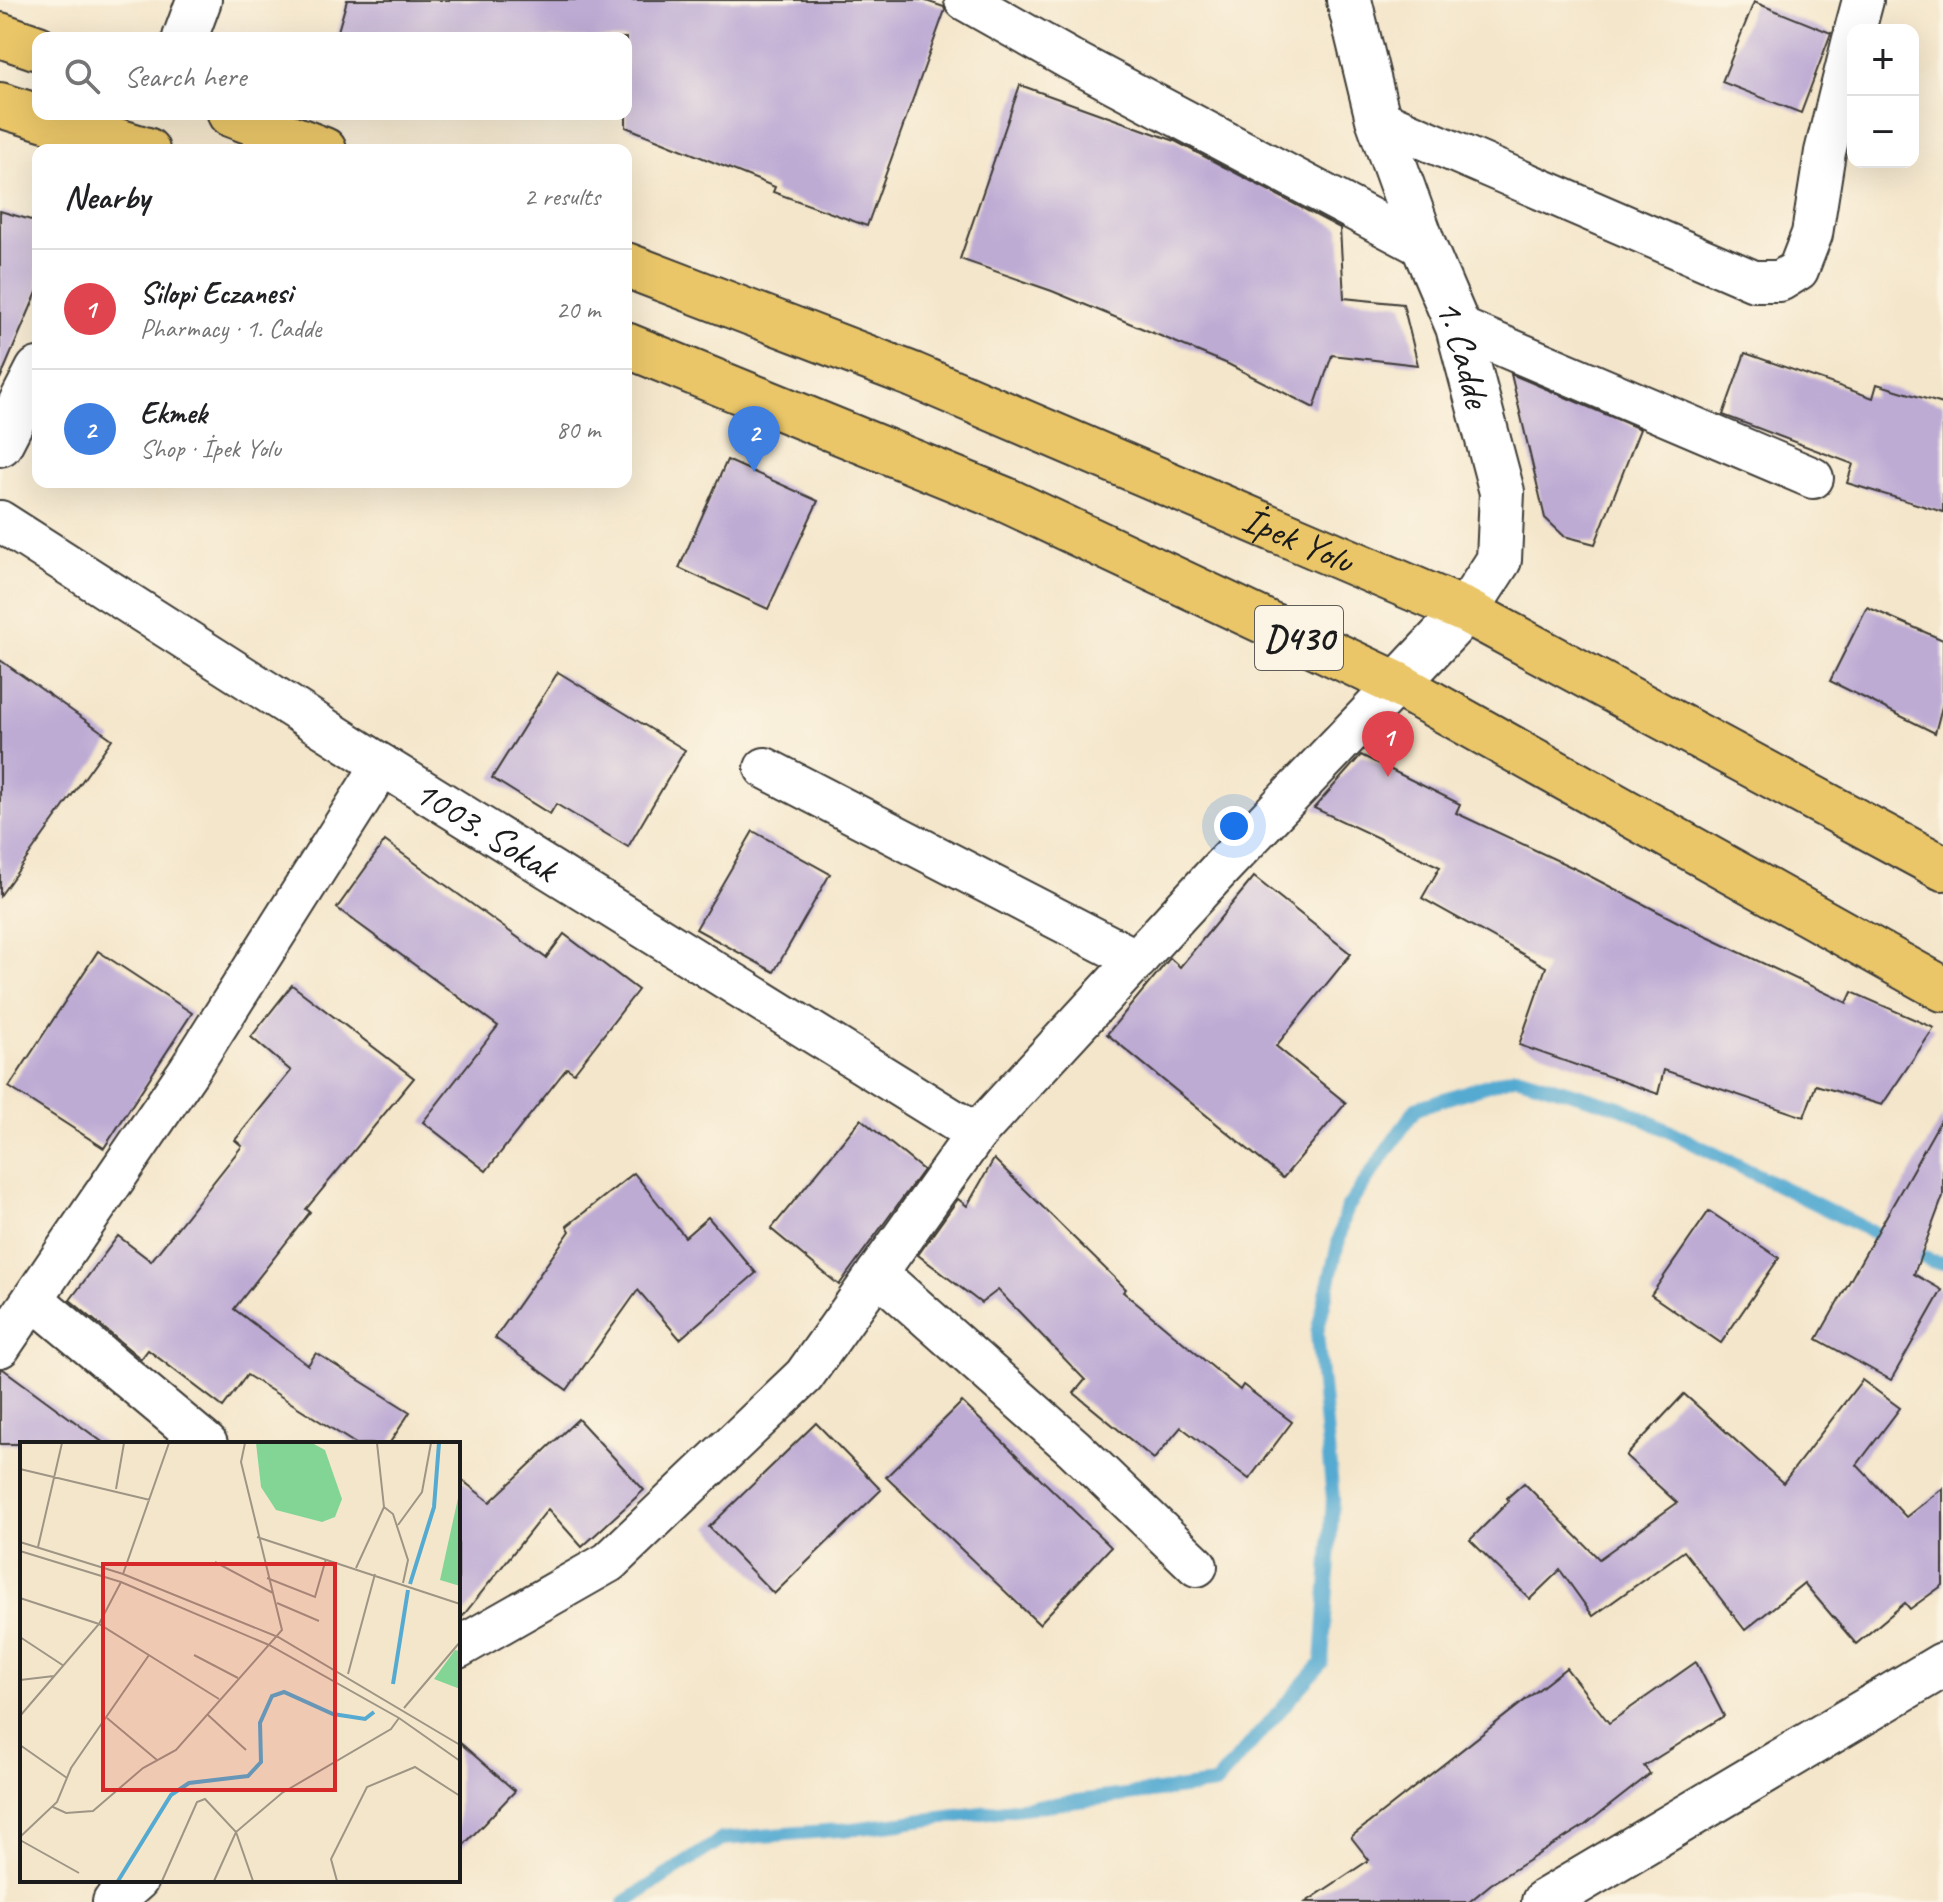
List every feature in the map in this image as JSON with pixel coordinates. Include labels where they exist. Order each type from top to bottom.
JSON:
[{"type":"highway","points":[[0,35],[32,46]]},
{"type":"highway","points":[[0,105],[32,115]]},
{"type":"highway","points":[[49,120],[127,144]]},
{"type":"highway","points":[[246,120],[308,144]]},
{"type":"highway","name":"İpek Yolu","points":[[632,267],[913,375],[1466,611],[1943,868]]},
{"type":"highway","name":"D430","points":[[632,347],[1004,499],[1397,684],[1943,989]]},
{"type":"street","points":[[187,32],[199,0]]},
{"type":"street","points":[[965,0],[1071,60],[1424,247]]},
{"type":"street","name":"1. Cadde","points":[[1349,0],[1378,119],[1424,247],[1458,327],[1502,492],[1499,560],[1466,611],[1397,684]]},
{"type":"street","points":[[1857,24],[1863,0]]},
{"type":"street","points":[[1378,119],[1754,281],[1780,281],[1798,270],[1812,234],[1825,152],[1847,63]]},
{"type":"street","points":[[1458,327],[1813,478]]},
{"type":"street","points":[[0,444],[32,382]]},
{"type":"street","name":"1003. Sokak","points":[[0,521],[382,765],[976,1134]]},
{"type":"street","points":[[460,1647],[609,1562],[804,1376],[976,1134],[1397,684]]},
{"type":"street","points":[[0,1347],[189,1070],[382,765]]},
{"type":"street","points":[[765,768],[1137,960]]},
{"type":"street","points":[[877,1273],[1074,1448],[1197,1566]]},
{"type":"street","points":[[33,1299],[205,1442]]},
{"type":"street","points":[[1544,1902],[1943,1665]]},
{"type":"street","points":[[113,1902],[136,1882]]},
{"type":"building","points":[[347,0],[923,0],[945,10],[867,226],[773,192],[775,187],[626,127],[626,120],[632,120],[632,32],[338,32]]},
{"type":"building","points":[[1754,2],[1831,33],[1801,113],[1722,82]]},
{"type":"building","points":[[1020,85],[1175,141],[1340,228],[1344,298],[1403,304],[1418,365],[1332,355],[1314,408],[1228,364],[1052,291],[960,259]]},
{"type":"building","points":[[0,211],[32,220],[32,304],[0,379]]},
{"type":"building","points":[[1745,353],[1873,398],[1877,384],[1943,404],[1943,512],[1847,483],[1853,464],[1723,415]]},
{"type":"building","points":[[1511,374],[1640,429],[1595,544],[1564,536],[1545,518]]},
{"type":"building","points":[[727,460],[818,501],[768,609],[679,568]]},
{"type":"building","points":[[1867,607],[1943,640],[1943,703],[1935,733],[1830,681]]},
{"type":"building","points":[[0,660],[112,739],[0,896]]},
{"type":"building","points":[[558,672],[685,750],[628,847],[556,804],[550,814],[492,778]]},
{"type":"building","points":[[1361,755],[1460,804],[1456,813],[1580,871],[1701,934],[1847,1003],[1852,992],[1934,1028],[1882,1105],[1816,1085],[1804,1117],[1664,1070],[1658,1094],[1519,1045],[1546,967],[1422,898],[1440,867],[1314,808]]},
{"type":"building","points":[[753,831],[830,874],[774,972],[696,929]]},
{"type":"building","points":[[385,841],[546,958],[564,934],[638,990],[574,1073],[567,1068],[486,1171],[423,1122],[498,1026],[337,908]]},
{"type":"building","points":[[1254,877],[1351,954],[1276,1046],[1346,1103],[1283,1178],[1107,1034],[1170,958],[1180,967]]},
{"type":"building","points":[[98,951],[192,1013],[104,1148],[9,1087]]},
{"type":"building","points":[[292,985],[414,1078],[306,1209],[310,1212],[234,1309],[308,1365],[316,1353],[410,1412],[390,1442],[353,1442],[247,1375],[223,1407],[148,1350],[141,1359],[70,1300],[118,1236],[151,1261],[242,1146],[235,1140],[291,1071],[251,1037]]},
{"type":"building","points":[[1943,1116],[1943,1196],[1914,1274],[1942,1290],[1891,1380],[1817,1339]]},
{"type":"building","points":[[861,1119],[923,1170],[839,1285],[771,1229]]},
{"type":"building","points":[[994,1159],[1126,1289],[1123,1292],[1240,1390],[1243,1385],[1292,1422],[1249,1479],[1181,1427],[1154,1459],[1074,1393],[1085,1380],[998,1290],[981,1303],[918,1255],[958,1199],[967,1206]]},
{"type":"building","points":[[634,1173],[685,1237],[708,1217],[756,1273],[680,1339],[638,1290],[567,1390],[495,1338],[570,1231],[567,1226]]},
{"type":"building","points":[[1709,1211],[1779,1258],[1721,1343],[1651,1295]]},
{"type":"building","points":[[3,1369],[102,1442],[0,1444],[0,1370]]},
{"type":"building","points":[[1862,1380],[1900,1408],[1857,1465],[1906,1517],[1943,1488],[1943,1585],[1910,1609],[1905,1603],[1856,1644],[1804,1583],[1745,1630],[1684,1551],[1593,1616],[1560,1570],[1530,1599],[1470,1540],[1524,1483],[1599,1559],[1677,1503],[1626,1456],[1684,1394],[1783,1483]]},
{"type":"building","points":[[962,1402],[1111,1547],[1039,1624],[886,1477]]},
{"type":"building","points":[[578,1419],[644,1490],[582,1547],[548,1509],[460,1619],[460,1479],[490,1502]]},
{"type":"building","points":[[816,1423],[881,1490],[774,1594],[709,1527]]},
{"type":"building","points":[[1696,1662],[1724,1716],[1644,1766],[1650,1774],[1585,1825],[1491,1884],[1469,1902],[1306,1902],[1369,1860],[1351,1837],[1566,1668],[1609,1723]]},
{"type":"building","points":[[460,1743],[515,1791],[460,1849]]},
{"type":"waterway","points":[[625,1902],[722,1839],[852,1829],[1215,1784],[1322,1663],[1333,1499],[1317,1333],[1346,1210],[1416,1108],[1516,1076],[1622,1108],[1931,1261],[1943,1263]]},
{"type":"place","name":"Ekmek","points":[[754,472]]},
{"type":"place","name":"Silopi Eczanesi","points":[[1388,777]]}]
